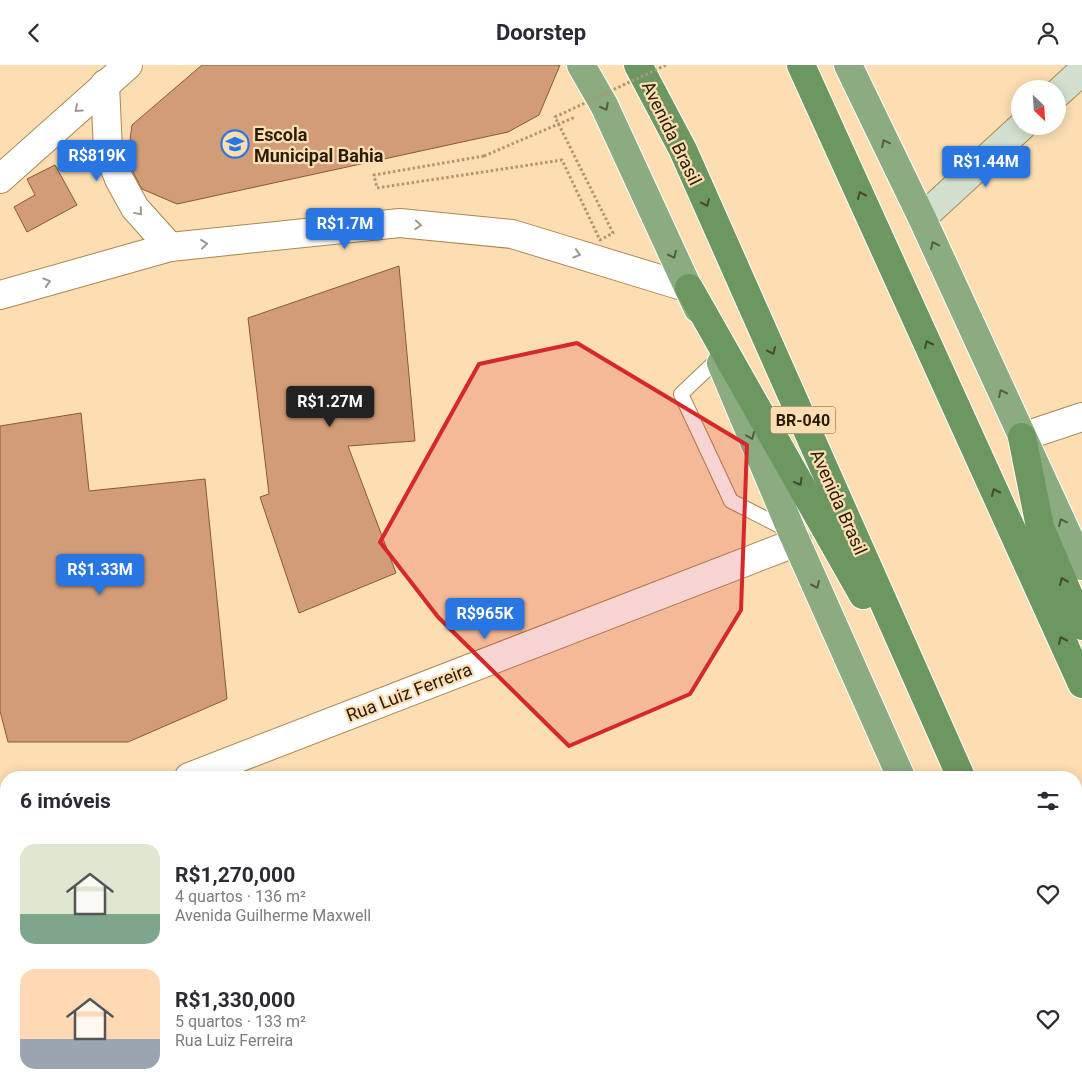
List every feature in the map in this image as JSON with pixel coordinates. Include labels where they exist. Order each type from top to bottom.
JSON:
[{"type":"highway","points":[[581,65],[604,105],[689,288],[794,537],[898,771]]},
{"type":"highway","name":"Avenida Brasil","points":[[638,65],[683,150],[958,771]]},
{"type":"highway","points":[[801,65],[1082,684]]},
{"type":"highway","points":[[848,65],[922,218],[1082,566]]},
{"type":"highway","points":[[689,288],[942,735]]},
{"type":"highway","points":[[1022,437],[1040,527],[1082,626]]},
{"type":"main road","points":[[1066,86],[1082,71]]},
{"type":"main road","points":[[922,218],[1012,135]]},
{"type":"street","points":[[0,179],[128,65]]},
{"type":"street","points":[[105,84],[108,151],[119,179],[135,208],[170,247]]},
{"type":"street","points":[[0,295],[170,247],[400,223],[512,234],[689,288]]},
{"type":"street","points":[[1022,437],[1082,417]]},
{"type":"street","name":"Rua Luiz Ferreira","points":[[204,771],[794,537]]},
{"type":"lane","points":[[719,358],[681,394],[731,501],[794,537]]},
{"type":"path","points":[[604,105],[484,156],[374,175],[377,188],[562,160],[600,240],[613,233],[554,117],[666,65]]},
{"type":"highlighted area","points":[[577,343],[747,445],[741,610],[690,694],[569,746],[438,617],[380,542],[479,364]]},
{"type":"building","name":"Escola Municipal Bahia","points":[[202,65],[560,65],[539,115],[508,132],[177,204],[142,189],[133,172],[128,156],[132,125]]},
{"type":"building","points":[[55,165],[77,205],[27,232],[14,207],[35,195],[27,179]]},
{"type":"building","points":[[399,266],[415,441],[348,446],[396,573],[299,613],[260,497],[269,494],[248,318]]},
{"type":"building","points":[[81,413],[89,491],[205,479],[227,699],[128,742],[8,742],[0,711],[0,426]]},
{"type":"place","name":"Escola Municipal Bahia","points":[[235,144]]}]
